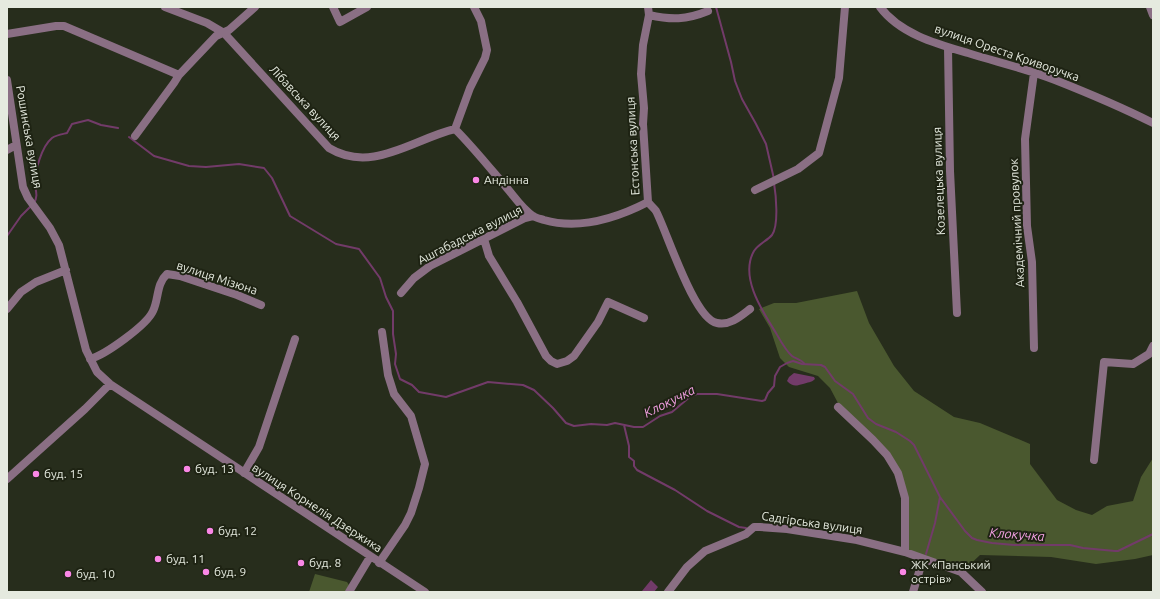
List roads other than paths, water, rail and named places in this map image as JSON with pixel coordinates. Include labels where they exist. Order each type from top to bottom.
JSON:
[{"type":"street","name":"Лібавська вулиця","points":[[165,7],[207,23],[224,33],[329,148],[337,153],[352,157],[366,158],[390,153],[443,132],[455,129]]},
{"type":"street","points":[[135,136],[179,74],[216,36],[229,30],[255,7]]},
{"type":"street","points":[[332,7],[340,22],[367,7]]},
{"type":"street","points":[[474,7],[481,21],[487,50],[485,58],[470,88],[455,129],[474,148],[519,202],[533,216],[551,222],[569,224],[615,216],[629,212],[648,202]]},
{"type":"street","points":[[756,190],[798,169],[819,153],[839,78],[845,7]]},
{"type":"street","name":"вулиця Ореста Криворучка","points":[[880,7],[892,20],[904,28],[948,48],[1054,80],[1153,123]]},
{"type":"street","points":[[1150,7],[1153,15]]},
{"type":"street","points":[[648,11],[677,19],[694,16],[708,11]]},
{"type":"street","name":"Естонська вулиця","points":[[648,11],[643,44],[641,74],[648,202],[655,210],[692,294],[707,317],[718,324],[730,322],[750,309]]},
{"type":"street","points":[[7,34],[64,26],[179,74]]},
{"type":"street","name":"Козелецька вулиця","points":[[948,48],[950,171],[956,313]]},
{"type":"street","name":"Академічний провулок","points":[[1034,73],[1025,139],[1027,226],[1032,262],[1034,348]]},
{"type":"street","name":"Рошинська вулиця","points":[[7,80],[23,186],[28,198]]},
{"type":"street","points":[[7,150],[16,145]]},
{"type":"street","name":"вулиця Корнелія Дзержика","points":[[28,198],[50,228],[58,245],[66,270],[86,350],[98,372],[110,384],[424,592]]},
{"type":"street","name":"Ашгабадська вулиця","points":[[401,293],[414,278],[430,266],[525,218],[533,216]]},
{"type":"street","points":[[484,239],[489,256],[541,344],[546,356],[551,362],[557,364],[567,361],[574,356],[598,322],[608,302],[644,318]]},
{"type":"street","points":[[7,309],[21,292],[36,282],[66,270]]},
{"type":"street","name":"вулиця Мізюна","points":[[90,359],[109,349],[147,321],[156,306],[159,288],[163,278],[167,274],[180,276],[237,294],[261,305]]},
{"type":"street","points":[[379,563],[405,525],[411,513],[425,464],[410,416],[394,394],[388,375],[382,332]]},
{"type":"street","points":[[244,474],[258,447],[295,339]]},
{"type":"street","points":[[1094,460],[1104,362],[1133,364],[1149,354],[1153,346]]},
{"type":"street","points":[[7,479],[85,409],[110,384]]},
{"type":"street","points":[[838,407],[887,455],[898,473],[905,498],[905,552]]},
{"type":"street","name":"Садгірська вулиця","points":[[668,592],[687,567],[705,551],[746,534],[754,527],[787,529],[857,540],[905,552],[961,572],[982,592]]},
{"type":"street","points":[[349,592],[370,557]]},
{"type":"street","points":[[913,592],[923,559]]},
{"type":"waterway","points":[[716,7],[735,81],[742,99],[766,144],[774,179]]},
{"type":"waterway","name":"Клокучка","points":[[34,203],[36,196],[35,180],[37,167],[45,147],[52,138],[57,135],[67,133],[72,124],[88,120],[101,125],[118,128]]},
{"type":"waterway","name":"Клокучка","points":[[129,137],[154,156],[189,166],[206,167],[239,164],[264,168],[272,178],[290,216],[336,244],[359,249],[380,278],[386,297],[393,311],[393,334],[396,354],[395,364],[400,379],[412,385],[419,392],[446,397],[488,382],[523,385],[534,390],[566,423],[574,426],[591,424],[607,425],[615,423],[634,427],[643,427],[660,416],[672,412],[691,396],[697,394],[717,394],[762,401],[765,400],[768,393],[774,386],[775,376],[780,367],[793,361],[802,364],[821,365],[825,367],[835,381],[853,394],[868,418],[876,424],[896,432],[914,445],[940,497],[965,531],[972,538],[992,543],[1014,545],[1070,545],[1083,548],[1118,551],[1153,534]]},
{"type":"waterway","points":[[774,183],[776,195],[776,224],[772,235],[754,251],[750,261],[749,272],[754,294],[759,305],[783,345],[792,356],[805,364]]},
{"type":"waterway","name":"Клокучка","points":[[7,236],[21,216],[31,206]]},
{"type":"waterway","name":"Клокучка","points":[[7,250],[7,261]]},
{"type":"waterway","points":[[624,425],[629,446],[629,457],[634,461],[634,466],[637,470],[675,490],[707,511],[739,527],[746,528]]},
{"type":"waterway","points":[[926,554],[935,523],[940,497]]},
{"type":"place","name":"Андінна","points":[[476,180]]},
{"type":"place","name":"буд. 13","points":[[187,469]]},
{"type":"place","name":"буд. 15","points":[[36,474]]},
{"type":"place","name":"буд. 12","points":[[210,531]]},
{"type":"place","name":"буд. 11","points":[[158,559]]},
{"type":"place","name":"буд. 8","points":[[301,563]]},
{"type":"place","name":"буд. 9","points":[[206,572]]},
{"type":"place","name":"ЖК «Панський острів»","points":[[903,572]]},
{"type":"place","name":"буд. 10","points":[[68,574]]}]
